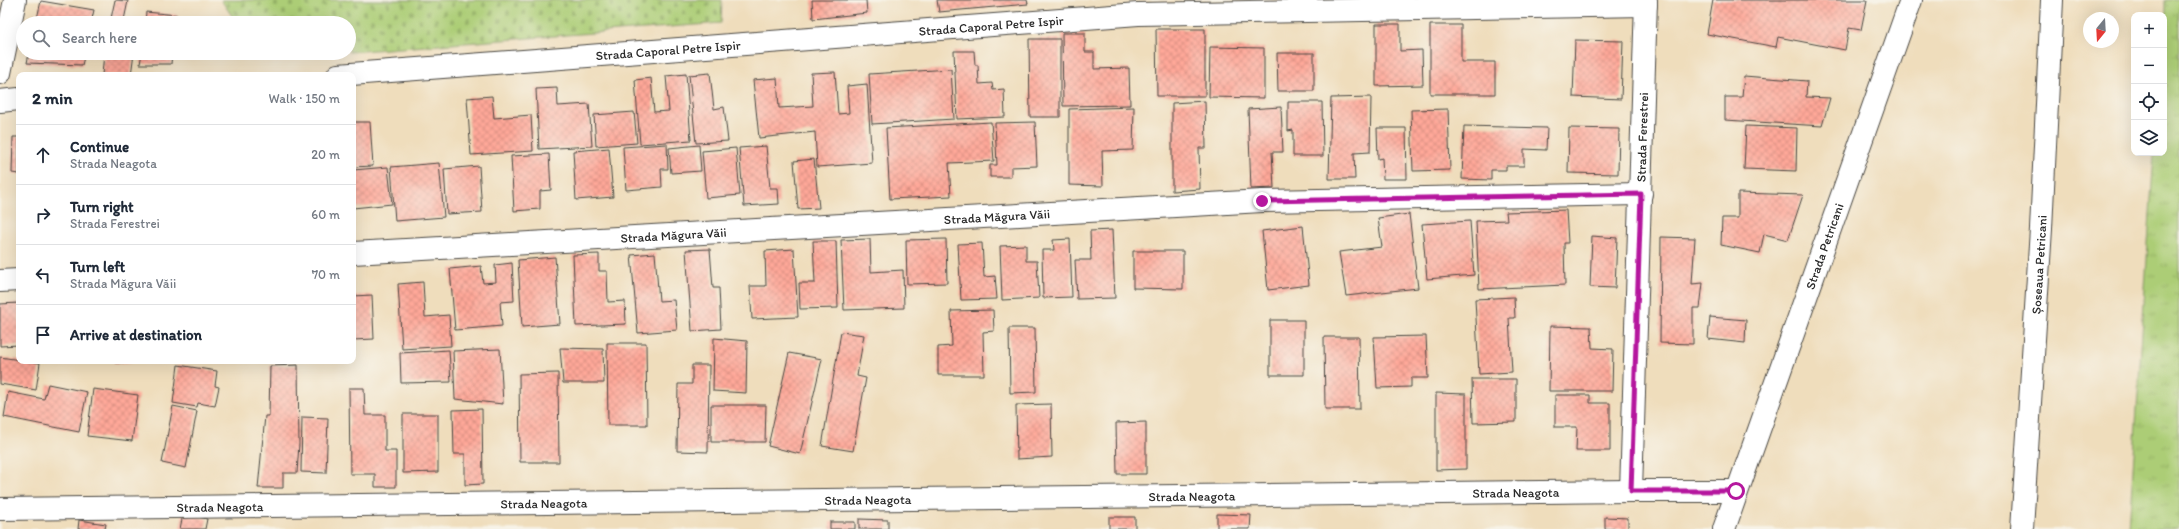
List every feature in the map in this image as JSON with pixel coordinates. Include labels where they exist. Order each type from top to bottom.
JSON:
[{"type":"street","points":[[0,73],[15,0]]},
{"type":"street","name":"Strada Petricani","points":[[1724,529],[1736,491],[1911,0]]},
{"type":"street","name":"Șoseaua Petricani","points":[[2022,529],[2041,229],[2052,0]]},
{"type":"street","name":"Strada Caporal Petre Ispir","points":[[356,73],[1138,7],[1646,3]]},
{"type":"street","name":"Strada Ferestrei","points":[[1631,491],[1646,3]]},
{"type":"street","points":[[0,101],[16,100]]},
{"type":"street","name":"Strada Măgura Văii","points":[[356,253],[1262,201],[1641,194]]},
{"type":"street","points":[[0,281],[16,280]]},
{"type":"street","name":"Strada Neagota","points":[[0,509],[1736,491]]},
{"type":"green space","points":[[221,0],[722,0],[721,23],[356,51],[356,16],[232,16]]},
{"type":"green space","points":[[2165,0],[2179,0],[2179,529],[2129,529],[2154,156],[2167,156],[2167,12],[2165,12]]},
{"type":"building","points":[[115,0],[128,1],[125,16],[112,16]]},
{"type":"building","points":[[812,0],[866,0],[867,13],[813,19]]},
{"type":"building","points":[[937,0],[1027,0],[1028,4],[939,12]]},
{"type":"building","points":[[1713,0],[1867,0],[1861,30],[1849,28],[1845,50],[1778,37],[1776,47],[1707,34]]},
{"type":"building","points":[[41,1],[94,10],[93,16],[38,16]]},
{"type":"building","points":[[146,12],[177,15],[177,16],[146,16]]},
{"type":"building","points":[[1376,24],[1400,24],[1400,51],[1422,50],[1423,85],[1376,86]]},
{"type":"building","points":[[1430,25],[1461,25],[1461,62],[1495,62],[1495,94],[1430,94]]},
{"type":"building","points":[[1156,29],[1205,29],[1205,96],[1157,96]]},
{"type":"building","points":[[1062,33],[1085,33],[1085,52],[1094,52],[1094,69],[1129,68],[1130,105],[1063,106]]},
{"type":"building","points":[[1029,39],[1060,39],[1060,117],[1030,117]]},
{"type":"building","points":[[1575,40],[1623,41],[1621,99],[1573,97]]},
{"type":"building","points":[[1210,47],[1264,48],[1264,98],[1209,97]]},
{"type":"building","points":[[954,51],[974,51],[975,65],[978,65],[979,84],[992,83],[993,90],[1004,89],[1005,117],[957,119]]},
{"type":"building","points":[[1277,53],[1314,53],[1314,91],[1278,91]]},
{"type":"building","points":[[28,60],[83,60],[82,65],[27,63]]},
{"type":"building","points":[[103,60],[133,60],[131,72],[102,72]]},
{"type":"building","points":[[141,60],[171,60],[171,64],[140,64]]},
{"type":"building","points":[[951,69],[954,119],[872,124],[869,74]]},
{"type":"building","points":[[835,72],[838,114],[849,113],[847,86],[867,84],[872,163],[817,167],[815,132],[759,138],[753,80],[777,78],[779,108],[813,106],[811,73]]},
{"type":"building","points":[[710,73],[714,109],[724,107],[728,141],[696,143],[689,75]]},
{"type":"building","points":[[686,74],[691,140],[640,144],[635,80],[651,78],[654,112],[669,111],[666,76]]},
{"type":"building","points":[[1744,76],[1807,81],[1806,97],[1830,98],[1822,126],[1725,120],[1725,97],[1742,97]]},
{"type":"building","points":[[557,88],[558,106],[589,104],[592,146],[539,149],[536,89]]},
{"type":"building","points":[[492,96],[494,118],[531,115],[533,151],[471,155],[467,98]]},
{"type":"building","points":[[1371,97],[1370,152],[1354,153],[1355,179],[1329,179],[1331,98]]},
{"type":"building","points":[[1205,101],[1206,148],[1199,148],[1200,189],[1172,191],[1172,103]]},
{"type":"building","points":[[1288,102],[1322,102],[1323,156],[1293,156],[1293,130],[1288,131]]},
{"type":"building","points":[[1134,107],[1133,150],[1102,151],[1103,186],[1069,185],[1069,109]]},
{"type":"building","points":[[1281,107],[1283,152],[1272,152],[1274,188],[1251,189],[1248,109]]},
{"type":"building","points":[[1448,109],[1450,170],[1413,171],[1411,110]]},
{"type":"building","points":[[634,112],[637,143],[596,146],[594,115]]},
{"type":"building","points":[[356,122],[370,122],[373,166],[356,167]]},
{"type":"building","points":[[991,122],[994,161],[949,163],[951,196],[890,199],[886,128]]},
{"type":"building","points":[[1035,122],[1037,166],[1011,167],[1011,177],[990,177],[990,165],[997,165],[995,123]]},
{"type":"building","points":[[1464,126],[1547,128],[1546,150],[1524,149],[1524,166],[1506,166],[1506,170],[1491,170],[1491,180],[1462,179]]},
{"type":"building","points":[[1746,126],[1797,128],[1796,171],[1744,169]]},
{"type":"building","points":[[1377,128],[1406,128],[1407,179],[1383,179],[1382,158],[1378,159]]},
{"type":"building","points":[[1569,128],[1619,129],[1618,174],[1568,173]]},
{"type":"building","points":[[13,137],[16,137],[16,174],[12,173]]},
{"type":"building","points":[[667,144],[668,169],[661,169],[662,187],[626,190],[623,147]]},
{"type":"building","points":[[699,145],[701,171],[671,173],[669,148]]},
{"type":"building","points":[[766,146],[770,188],[778,188],[779,204],[744,206],[739,148]]},
{"type":"building","points":[[609,148],[613,197],[576,200],[573,151]]},
{"type":"building","points":[[736,148],[740,195],[706,198],[702,151]]},
{"type":"building","points":[[549,154],[551,190],[540,191],[540,209],[514,211],[511,156]]},
{"type":"building","points":[[814,159],[819,208],[798,209],[794,161]]},
{"type":"building","points":[[439,163],[444,217],[395,221],[391,167]]},
{"type":"building","points":[[479,166],[482,212],[447,214],[444,169]]},
{"type":"building","points":[[388,167],[392,204],[356,208],[356,170]]},
{"type":"building","points":[[1738,193],[1803,195],[1788,240],[1764,234],[1760,253],[1721,245],[1722,218],[1738,218]]},
{"type":"building","points":[[1566,210],[1568,243],[1564,243],[1565,285],[1479,289],[1476,221],[1507,220],[1506,212]]},
{"type":"building","points":[[1409,214],[1418,288],[1346,296],[1339,252],[1382,247],[1378,218]]},
{"type":"building","points":[[1470,221],[1474,275],[1427,279],[1422,224]]},
{"type":"building","points":[[1303,226],[1309,285],[1268,290],[1262,231]]},
{"type":"building","points":[[1112,230],[1115,298],[1077,299],[1075,260],[1091,260],[1090,231]]},
{"type":"building","points":[[1592,236],[1617,238],[1615,288],[1590,287]]},
{"type":"building","points":[[1661,237],[1695,238],[1692,284],[1703,283],[1700,308],[1693,308],[1693,344],[1660,343]]},
{"type":"building","points":[[870,239],[871,272],[903,270],[904,308],[844,310],[841,240]]},
{"type":"building","points":[[946,239],[947,283],[907,284],[906,240]]},
{"type":"building","points":[[1070,239],[1072,297],[1043,298],[1042,250],[1054,250],[1053,240]]},
{"type":"building","points":[[813,241],[836,241],[838,308],[800,309],[799,283],[815,283]]},
{"type":"building","points":[[982,243],[984,277],[995,276],[997,299],[961,300],[958,244]]},
{"type":"building","points":[[1026,245],[1026,261],[1037,261],[1039,298],[1002,300],[1000,246]]},
{"type":"building","points":[[710,249],[713,288],[719,288],[721,329],[692,331],[686,250]]},
{"type":"building","points":[[794,249],[798,317],[752,319],[750,286],[766,286],[765,251]]},
{"type":"building","points":[[1133,251],[1183,251],[1183,289],[1133,288]]},
{"type":"building","points":[[655,253],[659,301],[674,300],[677,330],[638,333],[631,255]]},
{"type":"building","points":[[599,254],[599,271],[607,271],[608,302],[625,301],[626,324],[576,326],[573,255]]},
{"type":"building","points":[[555,257],[560,324],[522,327],[518,260]]},
{"type":"building","points":[[512,263],[514,301],[500,302],[502,326],[455,330],[450,269],[481,266],[483,283],[496,282],[495,265]]},
{"type":"building","points":[[423,282],[425,317],[449,315],[451,346],[402,349],[398,284]]},
{"type":"building","points":[[372,295],[374,339],[356,340],[356,296]]},
{"type":"building","points":[[1514,297],[1515,318],[1509,318],[1512,372],[1479,374],[1475,299]]},
{"type":"building","points":[[16,303],[16,345],[0,346],[0,304]]},
{"type":"building","points":[[993,310],[994,331],[983,332],[984,375],[938,375],[938,347],[952,346],[951,311]]},
{"type":"building","points":[[1710,317],[1746,320],[1745,343],[1708,339]]},
{"type":"building","points":[[1270,320],[1304,320],[1304,375],[1270,375]]},
{"type":"building","points":[[1550,326],[1591,327],[1592,348],[1613,349],[1612,391],[1549,391]]},
{"type":"building","points":[[1009,328],[1035,328],[1036,392],[1010,393]]},
{"type":"building","points":[[841,332],[864,335],[857,376],[866,378],[853,451],[822,446]]},
{"type":"building","points":[[1426,336],[1428,378],[1411,378],[1411,387],[1377,388],[1374,337]]},
{"type":"building","points":[[1324,337],[1359,337],[1360,409],[1325,409]]},
{"type":"building","points":[[714,338],[747,341],[746,393],[713,391]]},
{"type":"building","points":[[607,343],[646,343],[647,425],[608,425]]},
{"type":"building","points":[[560,348],[603,349],[604,383],[563,383]]},
{"type":"building","points":[[500,349],[503,404],[455,399],[453,351]]},
{"type":"building","points":[[449,350],[451,382],[401,383],[400,353]]},
{"type":"building","points":[[789,353],[822,359],[800,454],[768,446]]},
{"type":"building","points":[[0,357],[16,359],[16,364],[40,364],[36,390],[0,384]]},
{"type":"building","points":[[178,365],[217,371],[215,386],[219,387],[215,406],[198,403],[197,407],[173,403]]},
{"type":"building","points":[[298,365],[299,444],[297,473],[283,473],[283,488],[258,488],[265,416],[269,416],[270,366]]},
{"type":"building","points":[[692,365],[709,365],[708,452],[677,451],[678,384],[692,384]]},
{"type":"building","points":[[558,373],[559,462],[520,462],[519,374]]},
{"type":"building","points":[[1472,379],[1516,379],[1516,422],[1473,423]]},
{"type":"building","points":[[48,384],[87,392],[79,432],[4,417],[8,392],[44,399]]},
{"type":"building","points":[[349,388],[364,388],[365,415],[385,415],[385,451],[396,451],[396,487],[375,487],[375,474],[350,474]]},
{"type":"building","points":[[93,389],[138,395],[132,441],[87,436]]},
{"type":"building","points":[[1436,393],[1466,394],[1466,469],[1436,470]]},
{"type":"building","points":[[1555,395],[1590,395],[1590,403],[1610,403],[1610,451],[1576,451],[1577,427],[1555,427]]},
{"type":"building","points":[[1051,404],[1052,457],[1017,459],[1016,405]]},
{"type":"building","points":[[711,405],[766,405],[765,442],[711,442]]},
{"type":"building","points":[[173,406],[197,411],[186,468],[162,463]]},
{"type":"building","points":[[482,409],[483,484],[465,485],[465,454],[454,454],[453,410]]},
{"type":"building","points":[[403,414],[438,414],[438,472],[403,473]]},
{"type":"building","points":[[302,417],[328,418],[326,473],[301,472]]},
{"type":"building","points":[[1146,422],[1146,474],[1117,474],[1116,423]]},
{"type":"building","points":[[183,514],[207,519],[205,529],[180,529]]},
{"type":"building","points":[[1217,514],[1251,515],[1250,529],[1217,529]]},
{"type":"building","points":[[1109,517],[1135,517],[1135,529],[1109,529]]},
{"type":"building","points":[[1605,517],[1628,518],[1628,529],[1605,529]]},
{"type":"building","points":[[859,519],[888,520],[888,529],[859,529]]},
{"type":"building","points":[[79,520],[106,524],[105,529],[78,529]]},
{"type":"building","points":[[830,522],[855,522],[855,529],[830,529]]},
{"type":"route","points":[[1262,201],[1641,194],[1631,491],[1736,491]]}]
